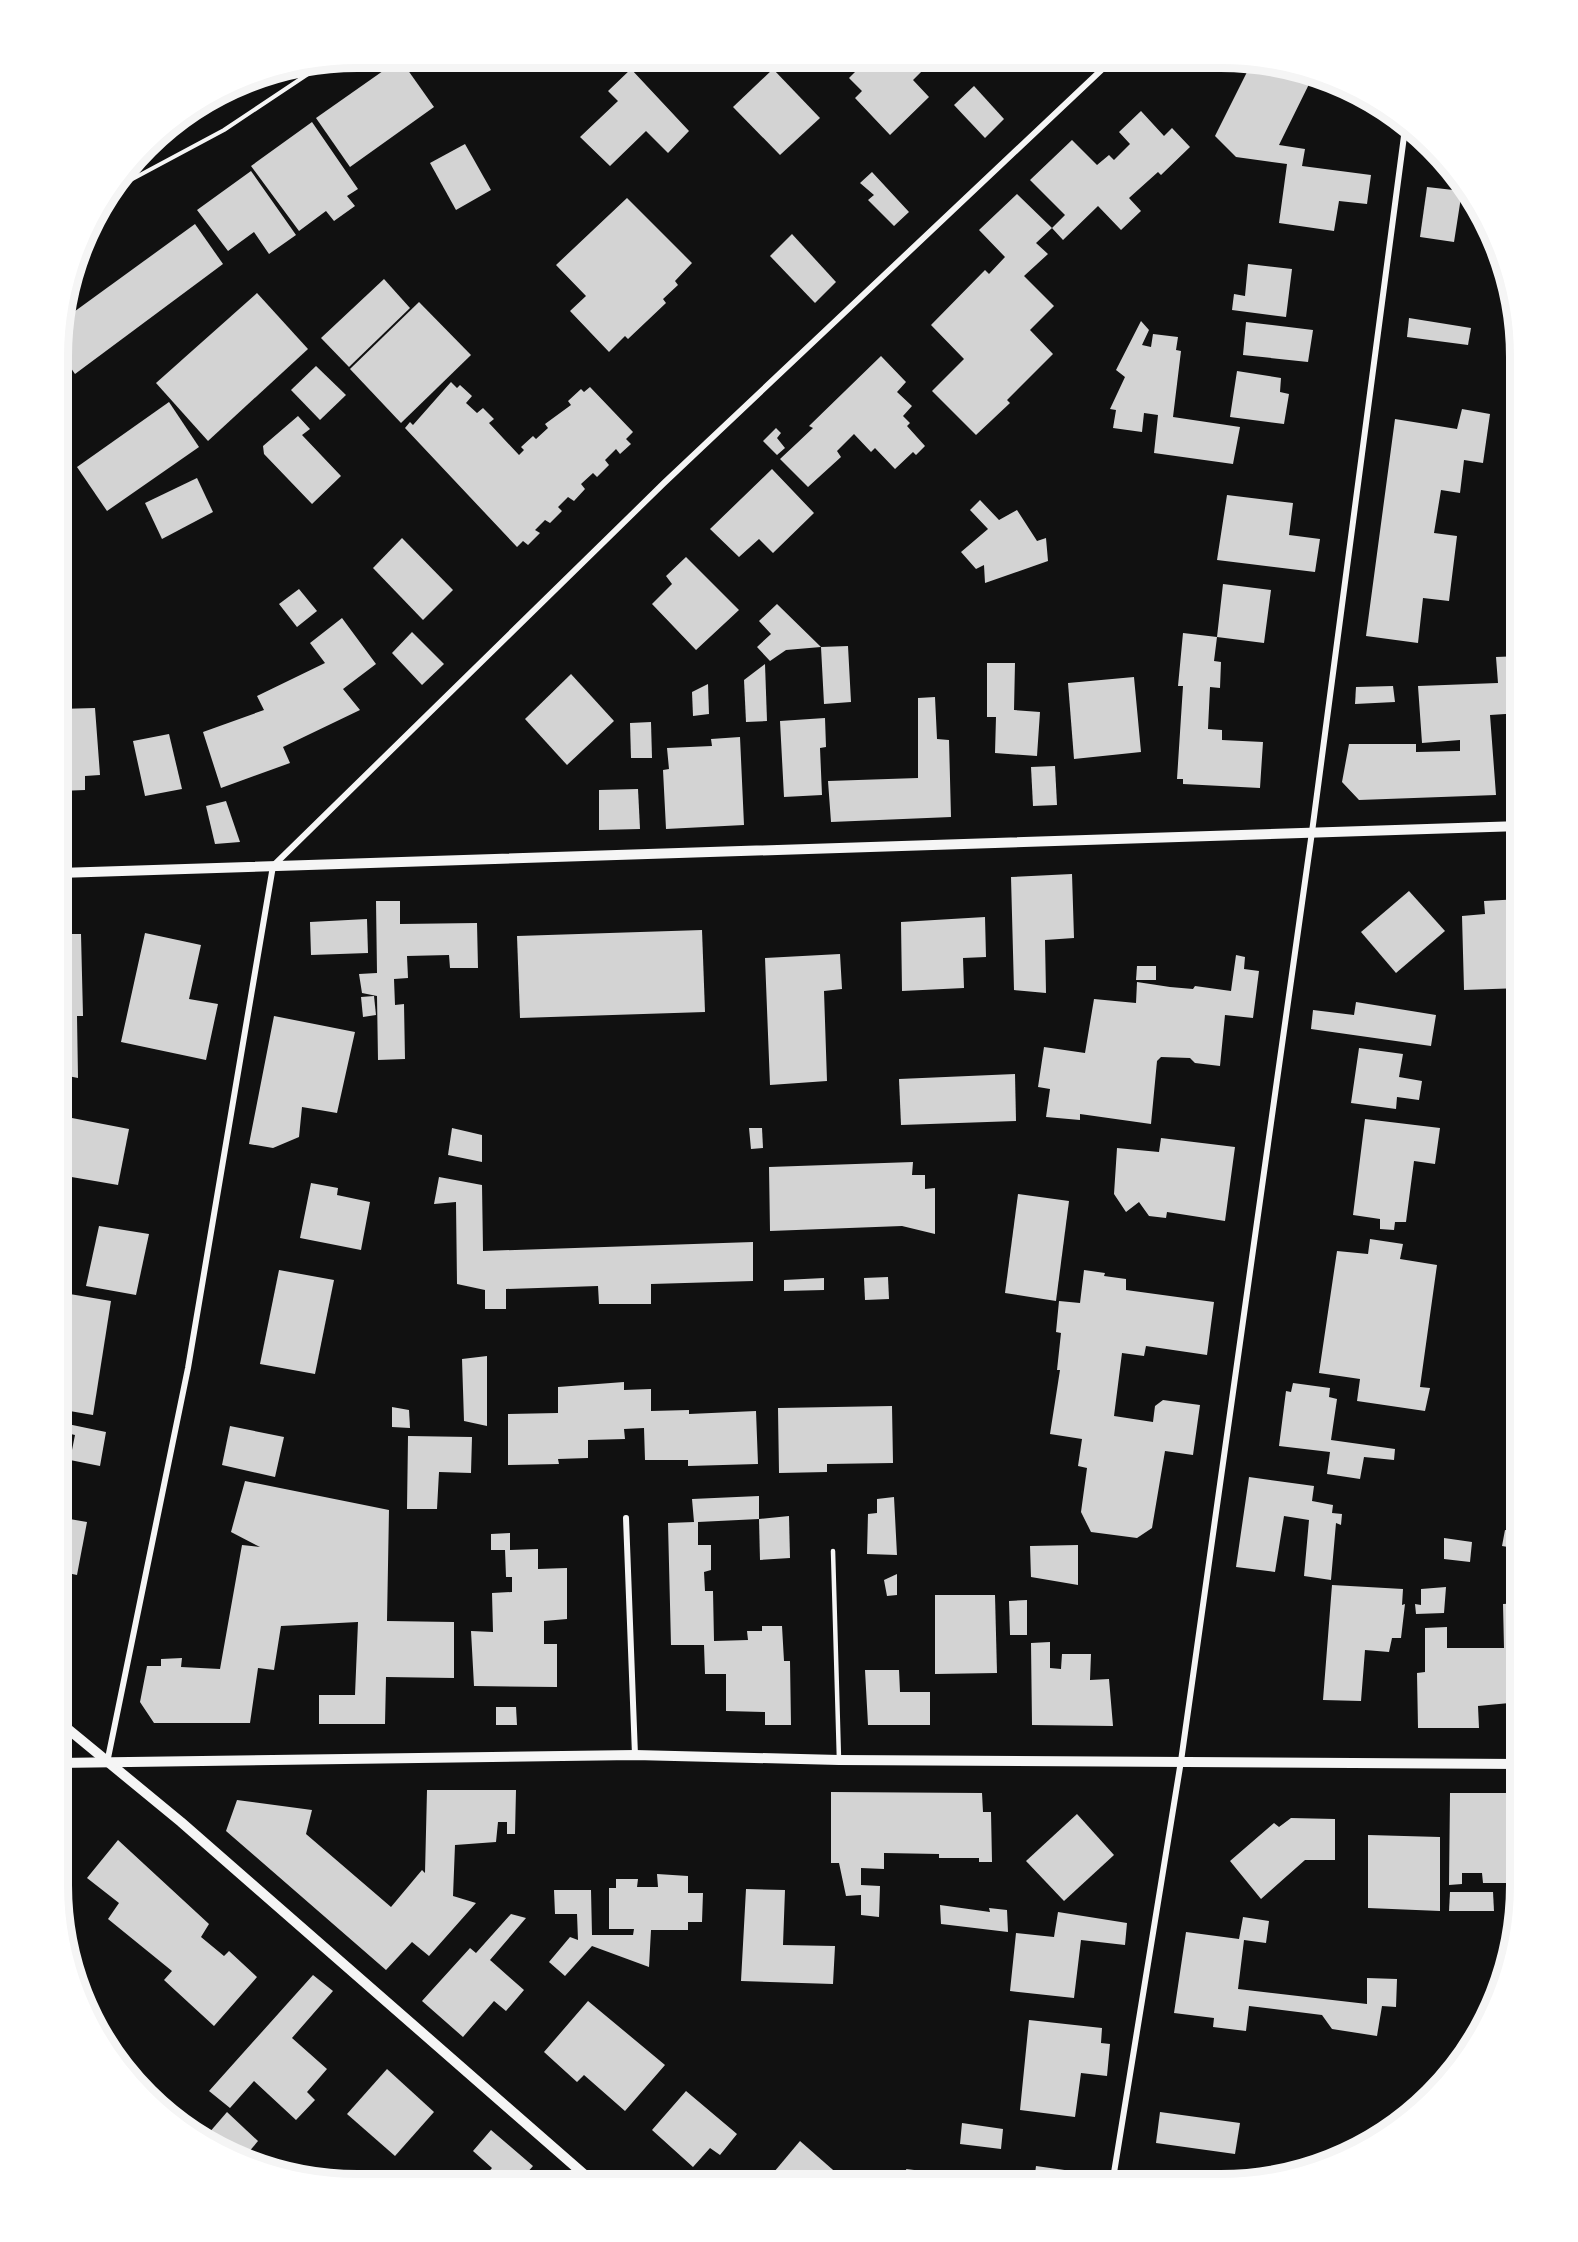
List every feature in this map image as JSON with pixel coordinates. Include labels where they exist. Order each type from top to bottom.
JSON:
[{"type":"street","points":[[107,1764],[188,1368],[273,866],[664,483],[1103,68]]},
{"type":"street","points":[[1114,2174],[1181,1761],[1312,832],[1404,133]]},
{"type":"street","points":[[68,873],[1510,826]]},
{"type":"street","points":[[626,1518],[635,1755]]},
{"type":"street","points":[[68,1730],[107,1764],[181,1822],[584,2174]]},
{"type":"street","points":[[68,1763],[635,1755],[839,1760],[1510,1764]]},
{"type":"lane","points":[[833,1551],[839,1760]]},
{"type":"path","points":[[126,182],[224,130],[313,71]]},
{"type":"building","points":[[387,68],[406,68],[434,107],[350,167],[316,118]]},
{"type":"building","points":[[859,68],[919,68],[922,71],[913,80],[929,97],[890,135],[855,98],[862,91],[849,78]]},
{"type":"building","points":[[631,69],[689,131],[668,153],[646,131],[610,166],[580,137],[618,101],[608,91]]},
{"type":"building","points":[[773,69],[820,118],[780,155],[733,107]]},
{"type":"building","points":[[1249,69],[1310,81],[1279,145],[1305,149],[1302,166],[1371,175],[1367,204],[1339,201],[1334,231],[1279,223],[1287,164],[1236,157],[1215,136]]},
{"type":"building","points":[[974,86],[1004,119],[985,138],[954,105]]},
{"type":"building","points":[[1141,111],[1164,136],[1172,128],[1190,147],[1161,175],[1158,172],[1129,198],[1141,211],[1121,230],[1098,206],[1063,240],[1052,228],[1065,215],[1030,180],[1072,140],[1097,165],[1109,155],[1114,160],[1130,144],[1119,132]]},
{"type":"building","points":[[312,122],[358,189],[347,196],[355,206],[334,221],[326,211],[299,231],[251,166]]},
{"type":"building","points":[[465,144],[491,190],[456,210],[430,163]]},
{"type":"building","points":[[251,171],[296,235],[269,254],[254,232],[228,251],[197,210]]},
{"type":"building","points":[[872,172],[909,212],[894,226],[868,200],[874,195],[860,183]]},
{"type":"building","points":[[1427,187],[1458,191],[1461,195],[1454,242],[1420,237]]},
{"type":"building","points":[[1017,194],[1052,228],[1036,243],[1048,254],[1024,276],[1054,306],[1030,330],[1053,354],[1007,400],[1010,403],[976,435],[932,391],[964,359],[931,325],[985,270],[989,274],[1005,257],[979,230]]},
{"type":"building","points":[[627,198],[692,263],[675,281],[678,285],[663,299],[666,303],[628,339],[625,336],[609,352],[570,311],[586,296],[556,265]]},
{"type":"building","points":[[195,224],[223,264],[75,374],[68,364],[71,314]]},
{"type":"building","points":[[792,234],[836,282],[815,303],[770,256]]},
{"type":"building","points":[[1248,264],[1292,269],[1286,317],[1232,310],[1234,294],[1245,296]]},
{"type":"building","points":[[384,279],[410,308],[349,367],[321,338]]},
{"type":"building","points":[[257,293],[308,349],[208,441],[156,383]]},
{"type":"building","points":[[419,302],[471,355],[401,423],[350,369]]},
{"type":"building","points":[[1409,318],[1471,328],[1468,345],[1407,337]]},
{"type":"building","points":[[1141,321],[1149,330],[1142,345],[1151,347],[1153,334],[1178,337],[1176,350],[1181,351],[1173,417],[1240,427],[1233,464],[1154,453],[1158,415],[1144,413],[1142,432],[1113,428],[1116,410],[1110,409],[1125,377],[1116,370]]},
{"type":"building","points":[[1246,322],[1313,330],[1308,362],[1243,355]]},
{"type":"building","points":[[881,356],[906,382],[897,392],[912,406],[903,416],[910,423],[907,426],[925,446],[916,455],[913,452],[895,469],[875,448],[871,452],[854,434],[837,451],[841,457],[808,487],[780,459],[813,428],[809,426]]},
{"type":"building","points":[[316,366],[346,395],[320,420],[291,390]]},
{"type":"building","points":[[1237,371],[1281,378],[1280,392],[1289,394],[1284,424],[1230,417]]},
{"type":"building","points":[[451,382],[457,388],[460,385],[472,396],[466,403],[477,413],[483,408],[494,419],[489,423],[519,455],[524,450],[521,447],[533,436],[536,439],[548,428],[545,424],[571,405],[568,401],[581,389],[584,392],[590,387],[633,432],[626,439],[631,444],[620,454],[616,449],[605,460],[609,465],[597,477],[593,473],[581,484],[585,489],[574,501],[568,497],[558,507],[562,511],[550,523],[545,520],[535,530],[540,533],[528,545],[523,541],[517,547],[405,428],[410,422],[413,425]]},
{"type":"building","points":[[169,402],[199,447],[107,511],[77,467]]},
{"type":"building","points":[[1462,409],[1490,414],[1483,463],[1464,460],[1460,493],[1441,490],[1434,533],[1457,536],[1449,601],[1423,598],[1418,643],[1366,636],[1395,419],[1457,429]]},
{"type":"building","points":[[298,416],[310,429],[302,435],[341,476],[312,504],[264,454],[263,446]]},
{"type":"building","points":[[776,428],[781,433],[777,438],[785,448],[777,455],[763,441]]},
{"type":"building","points":[[772,469],[814,513],[773,553],[759,539],[739,557],[710,529]]},
{"type":"building","points":[[197,478],[213,512],[162,539],[145,503]]},
{"type":"building","points":[[1227,495],[1293,503],[1289,535],[1320,539],[1315,572],[1217,560]]},
{"type":"building","points":[[980,500],[999,520],[1017,510],[1037,541],[1046,538],[1048,561],[985,583],[984,565],[976,569],[961,552],[988,529],[970,510]]},
{"type":"building","points":[[402,538],[453,590],[423,620],[373,568]]},
{"type":"building","points":[[686,557],[739,610],[696,650],[652,604],[672,584],[666,576]]},
{"type":"building","points":[[1223,584],[1271,590],[1264,643],[1217,637]]},
{"type":"building","points":[[299,589],[317,611],[297,627],[279,604]]},
{"type":"building","points":[[777,604],[821,647],[786,650],[770,661],[757,647],[771,634],[759,621]]},
{"type":"building","points":[[342,618],[376,664],[343,689],[360,710],[283,747],[290,763],[221,788],[203,732],[264,710],[257,696],[325,663],[310,643]]},
{"type":"building","points":[[412,632],[444,664],[422,685],[392,653]]},
{"type":"building","points":[[1183,633],[1217,637],[1214,661],[1221,662],[1220,688],[1210,687],[1208,729],[1222,730],[1222,740],[1263,742],[1260,788],[1183,784],[1183,779],[1177,779],[1183,686],[1178,686]]},
{"type":"building","points":[[848,646],[851,702],[824,704],[821,647]]},
{"type":"building","points":[[1510,656],[1510,714],[1490,715],[1496,795],[1359,800],[1342,782],[1349,744],[1416,744],[1416,752],[1460,751],[1460,740],[1422,743],[1418,686],[1498,683],[1496,657]]},
{"type":"building","points":[[987,663],[1015,663],[1014,710],[1040,712],[1037,756],[995,753],[996,717],[987,717]]},
{"type":"building","points":[[765,664],[767,721],[746,722],[744,680]]},
{"type":"building","points":[[571,674],[614,721],[567,765],[525,719]]},
{"type":"building","points":[[1134,677],[1141,752],[1074,759],[1068,683]]},
{"type":"building","points":[[708,684],[709,714],[693,716],[692,692]]},
{"type":"building","points":[[1393,686],[1395,702],[1355,704],[1356,687]]},
{"type":"building","points":[[935,697],[937,739],[949,740],[951,817],[831,822],[828,781],[918,778],[918,698]]},
{"type":"building","points":[[95,708],[100,775],[85,776],[85,790],[68,791],[68,709]]},
{"type":"building","points":[[825,718],[826,747],[820,748],[822,795],[784,797],[780,721]]},
{"type":"building","points":[[651,722],[652,758],[631,758],[630,723]]},
{"type":"building","points":[[169,734],[182,789],[145,796],[133,741]]},
{"type":"building","points":[[740,737],[744,825],[666,829],[663,770],[669,769],[667,748],[712,746],[711,739]]},
{"type":"building","points":[[1055,766],[1057,805],[1033,806],[1031,767]]},
{"type":"building","points":[[638,789],[640,829],[599,830],[599,790]]},
{"type":"building","points":[[226,801],[240,842],[215,844],[206,806]]},
{"type":"building","points":[[1072,874],[1074,938],[1045,940],[1046,993],[1014,990],[1011,877]]},
{"type":"building","points":[[1409,891],[1445,931],[1396,973],[1361,932]]},
{"type":"building","points":[[1510,900],[1510,988],[1464,990],[1462,916],[1485,914],[1484,901]]},
{"type":"building","points":[[376,901],[400,901],[400,924],[477,923],[478,968],[450,968],[449,955],[407,956],[408,978],[394,979],[395,1005],[404,1004],[405,1059],[378,1060],[377,996],[362,993],[359,974],[377,973]]},
{"type":"building","points":[[985,917],[986,957],[963,958],[964,988],[902,991],[901,922]]},
{"type":"building","points":[[367,919],[368,953],[311,955],[310,922]]},
{"type":"building","points":[[702,930],[705,1012],[520,1018],[517,936]]},
{"type":"building","points":[[145,933],[201,945],[189,999],[218,1004],[206,1060],[121,1042]]},
{"type":"building","points":[[68,934],[81,934],[83,1016],[77,1016],[78,1078],[68,1076]]},
{"type":"building","points":[[840,954],[842,989],[824,991],[827,1081],[770,1085],[765,958]]},
{"type":"building","points":[[1236,955],[1245,957],[1244,969],[1259,971],[1253,1018],[1225,1015],[1220,1066],[1195,1063],[1190,1058],[1161,1057],[1157,1061],[1151,1124],[1080,1114],[1080,1120],[1046,1117],[1050,1089],[1038,1087],[1044,1047],[1085,1053],[1094,999],[1136,1003],[1137,982],[1170,987],[1193,989],[1195,986],[1231,991]]},
{"type":"building","points":[[1137,966],[1156,966],[1156,980],[1136,980]]},
{"type":"building","points":[[374,996],[376,1015],[363,1017],[361,997]]},
{"type":"building","points":[[1356,1002],[1436,1015],[1431,1046],[1311,1029],[1313,1010],[1354,1015]]},
{"type":"building","points":[[274,1016],[355,1032],[337,1113],[302,1107],[299,1137],[273,1148],[249,1144]]},
{"type":"building","points":[[1359,1048],[1403,1054],[1399,1077],[1422,1081],[1419,1100],[1397,1097],[1396,1109],[1351,1103]]},
{"type":"building","points":[[1015,1074],[1016,1121],[901,1125],[899,1079]]},
{"type":"building","points":[[72,1118],[129,1129],[118,1185],[68,1176],[68,1137]]},
{"type":"building","points":[[1365,1119],[1440,1128],[1435,1164],[1414,1161],[1406,1222],[1395,1222],[1394,1230],[1380,1229],[1380,1219],[1353,1215]]},
{"type":"building","points":[[452,1128],[482,1135],[482,1162],[448,1155]]},
{"type":"building","points":[[749,1128],[762,1128],[763,1148],[751,1149]]},
{"type":"building","points":[[1161,1138],[1235,1147],[1225,1221],[1167,1212],[1166,1218],[1149,1216],[1139,1202],[1126,1212],[1114,1194],[1117,1148],[1159,1152]]},
{"type":"building","points":[[913,1162],[912,1175],[925,1175],[925,1189],[935,1188],[935,1234],[902,1226],[770,1231],[769,1167]]},
{"type":"building","points":[[439,1177],[482,1185],[483,1251],[753,1242],[753,1281],[651,1284],[651,1304],[599,1304],[598,1286],[506,1289],[506,1309],[485,1309],[485,1290],[457,1284],[456,1202],[434,1204]]},
{"type":"building","points":[[311,1183],[338,1188],[337,1195],[370,1202],[361,1250],[300,1238]]},
{"type":"building","points":[[1018,1194],[1069,1201],[1056,1301],[1005,1293]]},
{"type":"building","points":[[99,1226],[149,1234],[136,1295],[86,1286]]},
{"type":"building","points":[[1370,1239],[1403,1244],[1400,1259],[1437,1265],[1420,1387],[1430,1388],[1425,1411],[1357,1401],[1360,1379],[1319,1373],[1337,1251],[1368,1254]]},
{"type":"building","points":[[279,1270],[334,1280],[315,1374],[260,1364]]},
{"type":"building","points":[[1084,1270],[1126,1279],[1126,1290],[1214,1302],[1207,1355],[1146,1346],[1144,1356],[1122,1353],[1114,1416],[1153,1422],[1155,1406],[1163,1400],[1200,1405],[1193,1455],[1165,1451],[1152,1528],[1137,1538],[1091,1532],[1081,1512],[1087,1468],[1078,1466],[1082,1439],[1050,1434],[1060,1370],[1057,1370],[1061,1333],[1056,1332],[1059,1301],[1080,1303]]},
{"type":"building","points":[[888,1277],[889,1299],[865,1300],[864,1278]]},
{"type":"building","points":[[824,1278],[824,1290],[784,1291],[784,1280]]},
{"type":"building","points":[[68,1294],[111,1301],[93,1415],[68,1411]]},
{"type":"building","points":[[487,1356],[487,1426],[464,1421],[462,1359]]},
{"type":"building","points":[[624,1382],[624,1390],[651,1389],[651,1411],[689,1410],[689,1414],[756,1411],[758,1464],[688,1466],[688,1460],[645,1460],[644,1428],[624,1429],[625,1439],[588,1440],[588,1458],[558,1459],[559,1464],[508,1465],[508,1414],[558,1413],[558,1387]]},
{"type":"building","points":[[1293,1383],[1330,1388],[1329,1397],[1337,1399],[1331,1440],[1395,1449],[1394,1460],[1364,1457],[1360,1479],[1327,1474],[1330,1452],[1279,1446],[1286,1391],[1291,1392]]},
{"type":"building","points":[[892,1406],[893,1463],[827,1464],[827,1472],[779,1473],[778,1408]]},
{"type":"building","points":[[392,1407],[409,1410],[410,1428],[392,1427]]},
{"type":"building","points":[[68,1424],[106,1432],[100,1466],[70,1460],[75,1435],[68,1433]]},
{"type":"building","points":[[230,1426],[284,1437],[275,1477],[222,1465]]},
{"type":"building","points":[[408,1436],[472,1437],[471,1473],[439,1472],[437,1509],[407,1509]]},
{"type":"building","points":[[1249,1477],[1314,1486],[1312,1501],[1333,1505],[1332,1513],[1342,1514],[1341,1525],[1336,1523],[1331,1580],[1304,1576],[1309,1520],[1284,1516],[1275,1572],[1236,1567]]},
{"type":"building","points":[[245,1481],[389,1510],[387,1621],[454,1622],[454,1678],[386,1677],[385,1724],[319,1724],[319,1695],[355,1695],[358,1622],[281,1626],[274,1670],[258,1668],[250,1723],[154,1723],[140,1702],[147,1666],[161,1666],[161,1659],[182,1658],[181,1667],[220,1669],[242,1545],[260,1547],[231,1532]]},
{"type":"building","points":[[759,1496],[759,1519],[698,1522],[698,1545],[711,1545],[711,1570],[704,1572],[705,1591],[713,1591],[714,1641],[748,1640],[747,1631],[762,1631],[762,1626],[782,1626],[784,1661],[790,1661],[791,1725],[765,1725],[765,1712],[726,1711],[726,1674],[705,1674],[704,1645],[671,1645],[668,1523],[694,1522],[692,1499]]},
{"type":"building","points":[[894,1497],[897,1555],[867,1554],[868,1514],[877,1513],[877,1499]]},
{"type":"building","points":[[789,1516],[790,1558],[760,1560],[759,1519]]},
{"type":"building","points":[[68,1519],[87,1522],[77,1575],[68,1573]]},
{"type":"building","points":[[1505,1530],[1510,1531],[1510,1547],[1502,1546]]},
{"type":"building","points":[[510,1533],[510,1550],[538,1549],[538,1569],[567,1568],[567,1619],[544,1621],[544,1644],[557,1644],[557,1687],[474,1686],[471,1631],[493,1632],[492,1593],[512,1592],[512,1577],[506,1577],[505,1550],[491,1550],[491,1534]]},
{"type":"building","points":[[1444,1538],[1472,1542],[1470,1562],[1444,1559]]},
{"type":"building","points":[[1078,1545],[1078,1585],[1031,1577],[1030,1546]]},
{"type":"building","points":[[897,1574],[897,1595],[887,1596],[884,1580]]},
{"type":"building","points":[[1332,1585],[1403,1589],[1402,1605],[1405,1604],[1401,1638],[1392,1638],[1389,1652],[1365,1650],[1361,1701],[1323,1700]]},
{"type":"building","points":[[1446,1587],[1444,1613],[1416,1614],[1415,1604],[1421,1605],[1421,1589]]},
{"type":"building","points":[[935,1595],[995,1595],[997,1673],[935,1674]]},
{"type":"building","points":[[1027,1600],[1027,1635],[1010,1635],[1009,1601]]},
{"type":"building","points":[[1503,1604],[1510,1604],[1510,1703],[1478,1706],[1479,1728],[1418,1728],[1417,1673],[1425,1672],[1425,1628],[1447,1627],[1447,1648],[1504,1648]]},
{"type":"building","points":[[1050,1642],[1050,1668],[1061,1669],[1062,1654],[1091,1654],[1090,1680],[1109,1679],[1113,1726],[1032,1725],[1031,1643]]},
{"type":"building","points":[[865,1670],[899,1670],[900,1692],[930,1692],[930,1725],[868,1725]]},
{"type":"building","points":[[496,1707],[516,1707],[517,1725],[496,1725]]},
{"type":"building","points":[[427,1790],[516,1790],[515,1834],[507,1834],[507,1822],[498,1822],[496,1842],[455,1845],[453,1896],[476,1903],[429,1956],[412,1942],[386,1970],[226,1831],[237,1800],[312,1810],[306,1834],[391,1907],[422,1870],[425,1873]]},
{"type":"building","points":[[831,1792],[982,1793],[983,1812],[991,1812],[992,1862],[979,1862],[979,1858],[939,1858],[939,1854],[884,1853],[884,1869],[861,1868],[861,1885],[880,1886],[879,1917],[861,1915],[861,1895],[846,1896],[839,1863],[831,1863]]},
{"type":"building","points":[[1450,1793],[1509,1793],[1510,1883],[1483,1883],[1482,1873],[1462,1873],[1462,1884],[1449,1885]]},
{"type":"building","points":[[1077,1814],[1114,1855],[1064,1901],[1026,1861]]},
{"type":"building","points":[[1291,1818],[1335,1819],[1335,1860],[1305,1860],[1261,1899],[1230,1861],[1274,1823],[1279,1827]]},
{"type":"building","points":[[1368,1835],[1440,1837],[1440,1911],[1368,1908]]},
{"type":"building","points":[[118,1840],[209,1924],[201,1937],[224,1956],[229,1951],[257,1977],[214,2026],[164,1980],[172,1971],[108,1919],[119,1903],[87,1878]]},
{"type":"building","points":[[657,1874],[688,1876],[688,1893],[703,1893],[702,1922],[688,1922],[688,1930],[651,1930],[649,1967],[592,1946],[565,1976],[549,1962],[570,1937],[578,1940],[577,1914],[555,1914],[554,1890],[591,1890],[592,1935],[633,1935],[634,1929],[609,1929],[609,1888],[616,1888],[616,1879],[638,1879],[637,1887],[658,1887]]},
{"type":"building","points":[[746,1889],[785,1890],[783,1945],[835,1946],[833,1984],[741,1981]]},
{"type":"building","points":[[1450,1892],[1493,1892],[1494,1911],[1449,1911]]},
{"type":"building","points":[[940,1905],[990,1912],[989,1908],[1007,1910],[1008,1932],[941,1924]]},
{"type":"building","points":[[1058,1912],[1127,1923],[1125,1945],[1081,1940],[1074,1998],[1010,1991],[1016,1933],[1054,1937]]},
{"type":"building","points":[[511,1914],[526,1918],[490,1960],[524,1990],[506,2011],[494,2001],[463,2037],[422,2001],[470,1948],[476,1953]]},
{"type":"building","points":[[1243,1917],[1269,1921],[1266,1943],[1244,1940],[1238,1989],[1367,2004],[1367,1978],[1397,1979],[1396,2007],[1382,2006],[1377,2036],[1332,2029],[1322,2015],[1249,2006],[1246,2031],[1213,2027],[1214,2018],[1174,2013],[1186,1932],[1239,1939]]},
{"type":"building","points":[[313,1975],[333,1991],[292,2038],[327,2069],[307,2092],[315,2100],[296,2120],[254,2081],[230,2108],[209,2091]]},
{"type":"building","points":[[588,2001],[665,2065],[625,2111],[584,2075],[577,2082],[544,2052]]},
{"type":"building","points":[[1029,2020],[1102,2028],[1101,2043],[1110,2044],[1107,2076],[1081,2073],[1075,2117],[1020,2110]]},
{"type":"building","points":[[387,2069],[434,2112],[395,2156],[347,2114]]},
{"type":"building","points":[[686,2091],[737,2134],[720,2155],[710,2148],[693,2167],[652,2130]]},
{"type":"building","points":[[227,2112],[258,2141],[247,2154],[208,2134]]},
{"type":"building","points":[[1160,2112],[1240,2123],[1235,2154],[1156,2143]]},
{"type":"building","points":[[962,2123],[1003,2129],[1001,2149],[960,2144]]},
{"type":"building","points":[[491,2130],[533,2166],[526,2174],[487,2174],[492,2168],[473,2151]]},
{"type":"building","points":[[800,2141],[838,2174],[776,2174],[774,2172]]},
{"type":"building","points":[[1036,2166],[1093,2174],[1035,2174]]},
{"type":"building","points":[[906,2169],[947,2174],[908,2174]]},
{"type":"building","points":[[1009,2171],[1035,2174],[1009,2174]]}]
